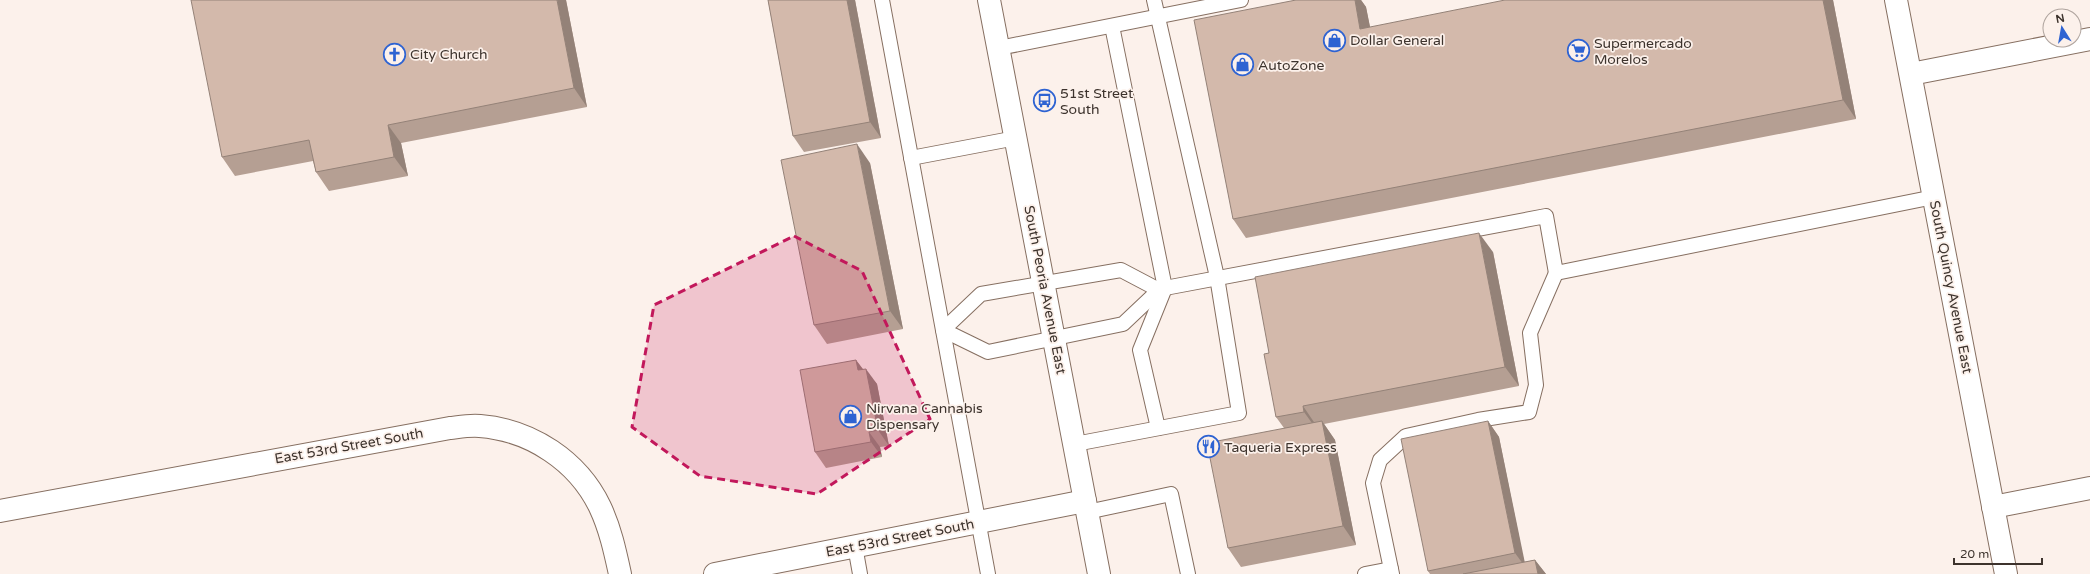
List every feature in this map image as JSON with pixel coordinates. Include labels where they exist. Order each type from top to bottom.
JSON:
[{"type":"street","name":"South Quincy Avenue East","points":[[1896,0],[2006,574]]},
{"type":"street","name":"South Peoria Avenue East","points":[[991,2],[1099,574]]},
{"type":"street","points":[[1911,74],[2090,39]]},
{"type":"street","name":"East 53rd Street South","points":[[0,511],[450,428],[479,426],[516,433],[544,446],[567,462],[584,480],[602,513],[612,538],[620,574]]},
{"type":"street","points":[[1993,507],[2090,488]]},
{"type":"street","name":"East 53rd Street South","points":[[715,574],[978,522],[1086,507]]},
{"type":"lane","points":[[882,0],[988,574]]},
{"type":"lane","points":[[1074,444],[1239,413],[1217,277],[1154,0]]},
{"type":"lane","points":[[999,48],[1241,0]]},
{"type":"lane","points":[[1112,26],[1162,289],[1140,350],[1158,428]]},
{"type":"lane","points":[[911,158],[1016,138]]},
{"type":"lane","points":[[1556,273],[1934,197]]},
{"type":"lane","points":[[943,330],[988,352],[1123,324],[1162,289],[1217,277],[1546,216],[1556,273],[1530,333],[1536,386],[1529,412],[1478,420],[1406,436],[1380,460],[1373,483],[1392,572],[1365,574]]},
{"type":"lane","points":[[943,330],[981,294],[1121,270],[1162,289]]},
{"type":"lane","points":[[1086,507],[1171,494],[1188,574]]},
{"type":"lane","points":[[855,546],[860,574]]},
{"type":"highlighted area","points":[[794,236],[862,271],[930,419],[817,494],[700,476],[632,427],[654,305]]},
{"type":"building","name":"City Church","points":[[191,0],[557,0],[574,88],[388,125],[394,157],[316,172],[309,140],[222,157]]},
{"type":"building","points":[[768,0],[847,0],[870,122],[793,136]]},
{"type":"building","points":[[1296,0],[1355,0],[1360,29],[1505,0],[1823,0],[1843,100],[1233,219],[1194,20]]},
{"type":"building","points":[[857,144],[890,311],[814,325],[781,160]]},
{"type":"building","points":[[1479,233],[1505,367],[1303,406],[1304,412],[1276,417],[1264,354],[1269,353],[1255,277]]},
{"type":"building","name":"Nirvana Cannabis Dispensary","points":[[856,360],[858,370],[866,369],[878,430],[869,432],[871,442],[815,452],[800,370]]},
{"type":"building","points":[[1322,421],[1343,526],[1228,548],[1207,443]]},
{"type":"building","points":[[1488,421],[1515,553],[1428,571],[1401,439]]},
{"type":"building","points":[[1535,560],[1538,574],[1463,574]]},
{"type":"place","name":"Dollar General","points":[[1335,40]]},
{"type":"place","name":"Supermercado Morelos","points":[[1579,51]]},
{"type":"place","name":"City Church","points":[[394,54]]},
{"type":"place","name":"AutoZone","points":[[1242,65]]},
{"type":"place","name":"51st Street South","points":[[1044,101]]},
{"type":"place","name":"Nirvana Cannabis Dispensary","points":[[850,416]]},
{"type":"place","name":"Taqueria Express","points":[[1209,447]]}]
